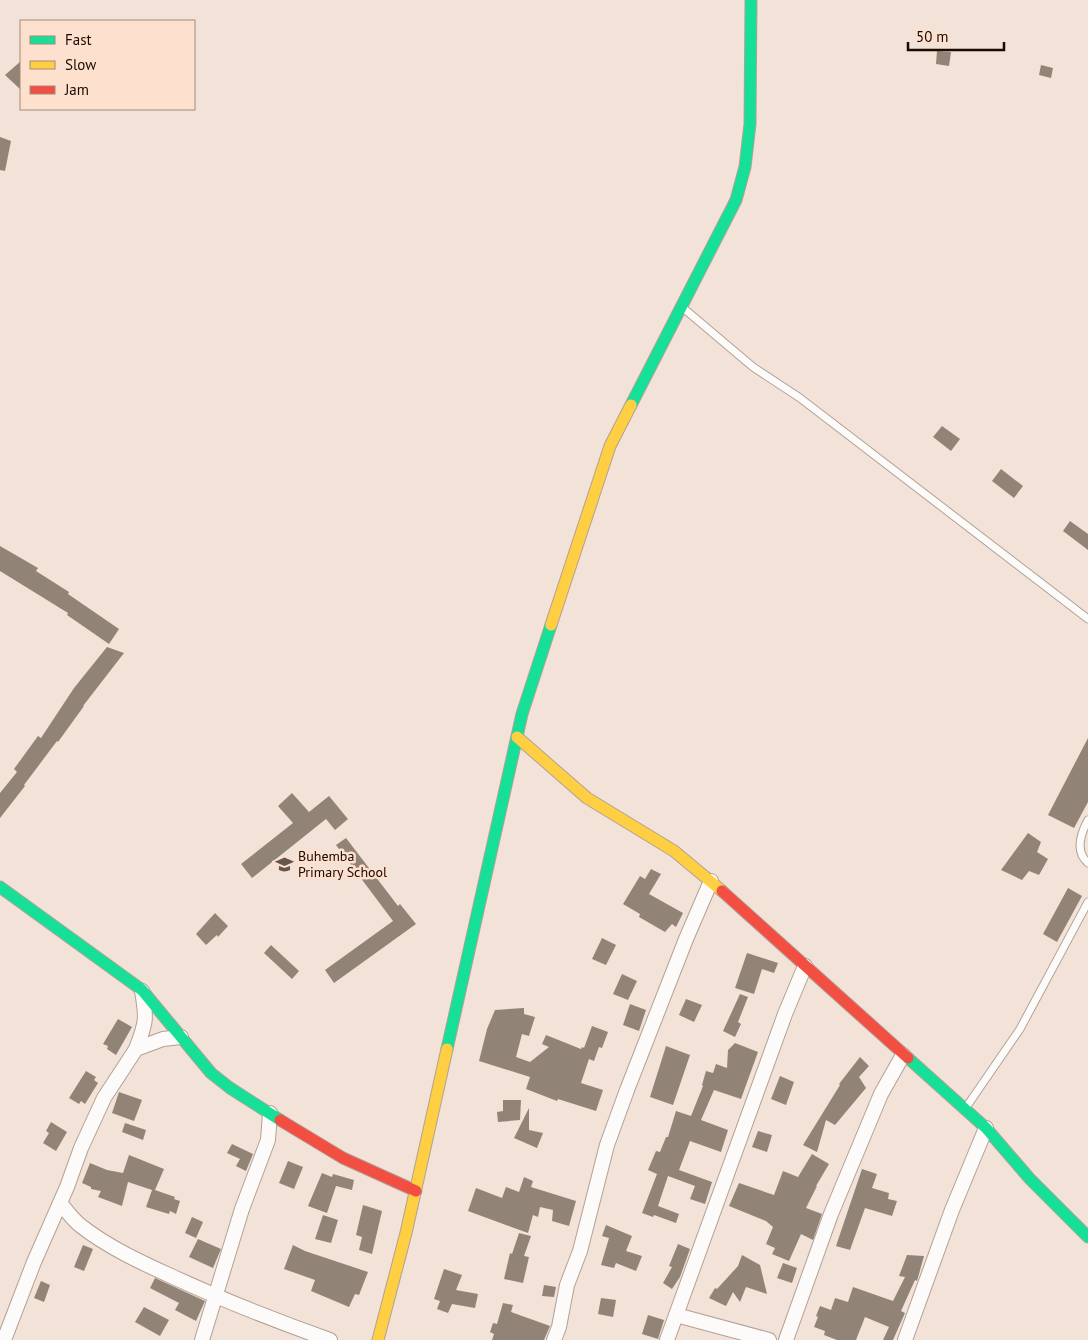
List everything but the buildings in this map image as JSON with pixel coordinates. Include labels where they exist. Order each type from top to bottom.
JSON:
[{"type":"main road","points":[[378,1340],[416,1191],[522,714],[610,446],[736,200],[744,167],[750,124],[751,0]]},
{"type":"main road","points":[[517,737],[587,798],[674,852],[712,881],[986,1128],[1030,1179],[1088,1238]]},
{"type":"main road","points":[[0,887],[142,990],[211,1073],[230,1088],[343,1158],[416,1191]]},
{"type":"street","points":[[554,1340],[559,1327],[567,1286],[580,1252],[607,1145],[686,939],[712,881]]},
{"type":"street","points":[[667,1340],[785,1014],[805,966]]},
{"type":"street","points":[[4,1340],[81,1148],[104,1098],[136,1049],[145,1024],[146,1012],[142,990]]},
{"type":"street","points":[[136,1049],[157,1041],[181,1037]]},
{"type":"street","points":[[786,1340],[831,1214],[880,1094],[903,1055]]},
{"type":"street","points":[[202,1340],[242,1209],[268,1140],[270,1112]]},
{"type":"street","points":[[905,1340],[952,1210],[986,1128]]},
{"type":"street","points":[[60,1203],[79,1224],[106,1243],[154,1268],[264,1317],[330,1340]]},
{"type":"street","points":[[676,1315],[769,1340]]},
{"type":"lane","points":[[681,307],[753,367],[800,398],[1088,619]]},
{"type":"lane","points":[[1088,820],[1081,834],[1079,846],[1084,860],[1088,863]]},
{"type":"lane","points":[[965,1109],[1020,1029],[1088,902]]},
{"type":"traffic: fast","points":[[631,405],[736,200],[745,167],[750,124],[751,0]]},
{"type":"traffic: fast","points":[[447,1049],[522,714],[551,625]]},
{"type":"traffic: fast","points":[[0,887],[142,990],[211,1073],[230,1088],[280,1120]]},
{"type":"traffic: fast","points":[[908,1058],[986,1128],[1030,1179],[1088,1237]]},
{"type":"traffic: slow","points":[[551,625],[610,446],[631,405]]},
{"type":"traffic: slow","points":[[517,737],[587,798],[674,851],[722,891]]},
{"type":"traffic: slow","points":[[378,1340],[406,1233],[447,1049]]},
{"type":"traffic: jam","points":[[722,891],[908,1058]]},
{"type":"traffic: jam","points":[[280,1120],[343,1158],[416,1191]]},
{"type":"place","name":"Buhemba Primary School","points":[[284,864]]}]
